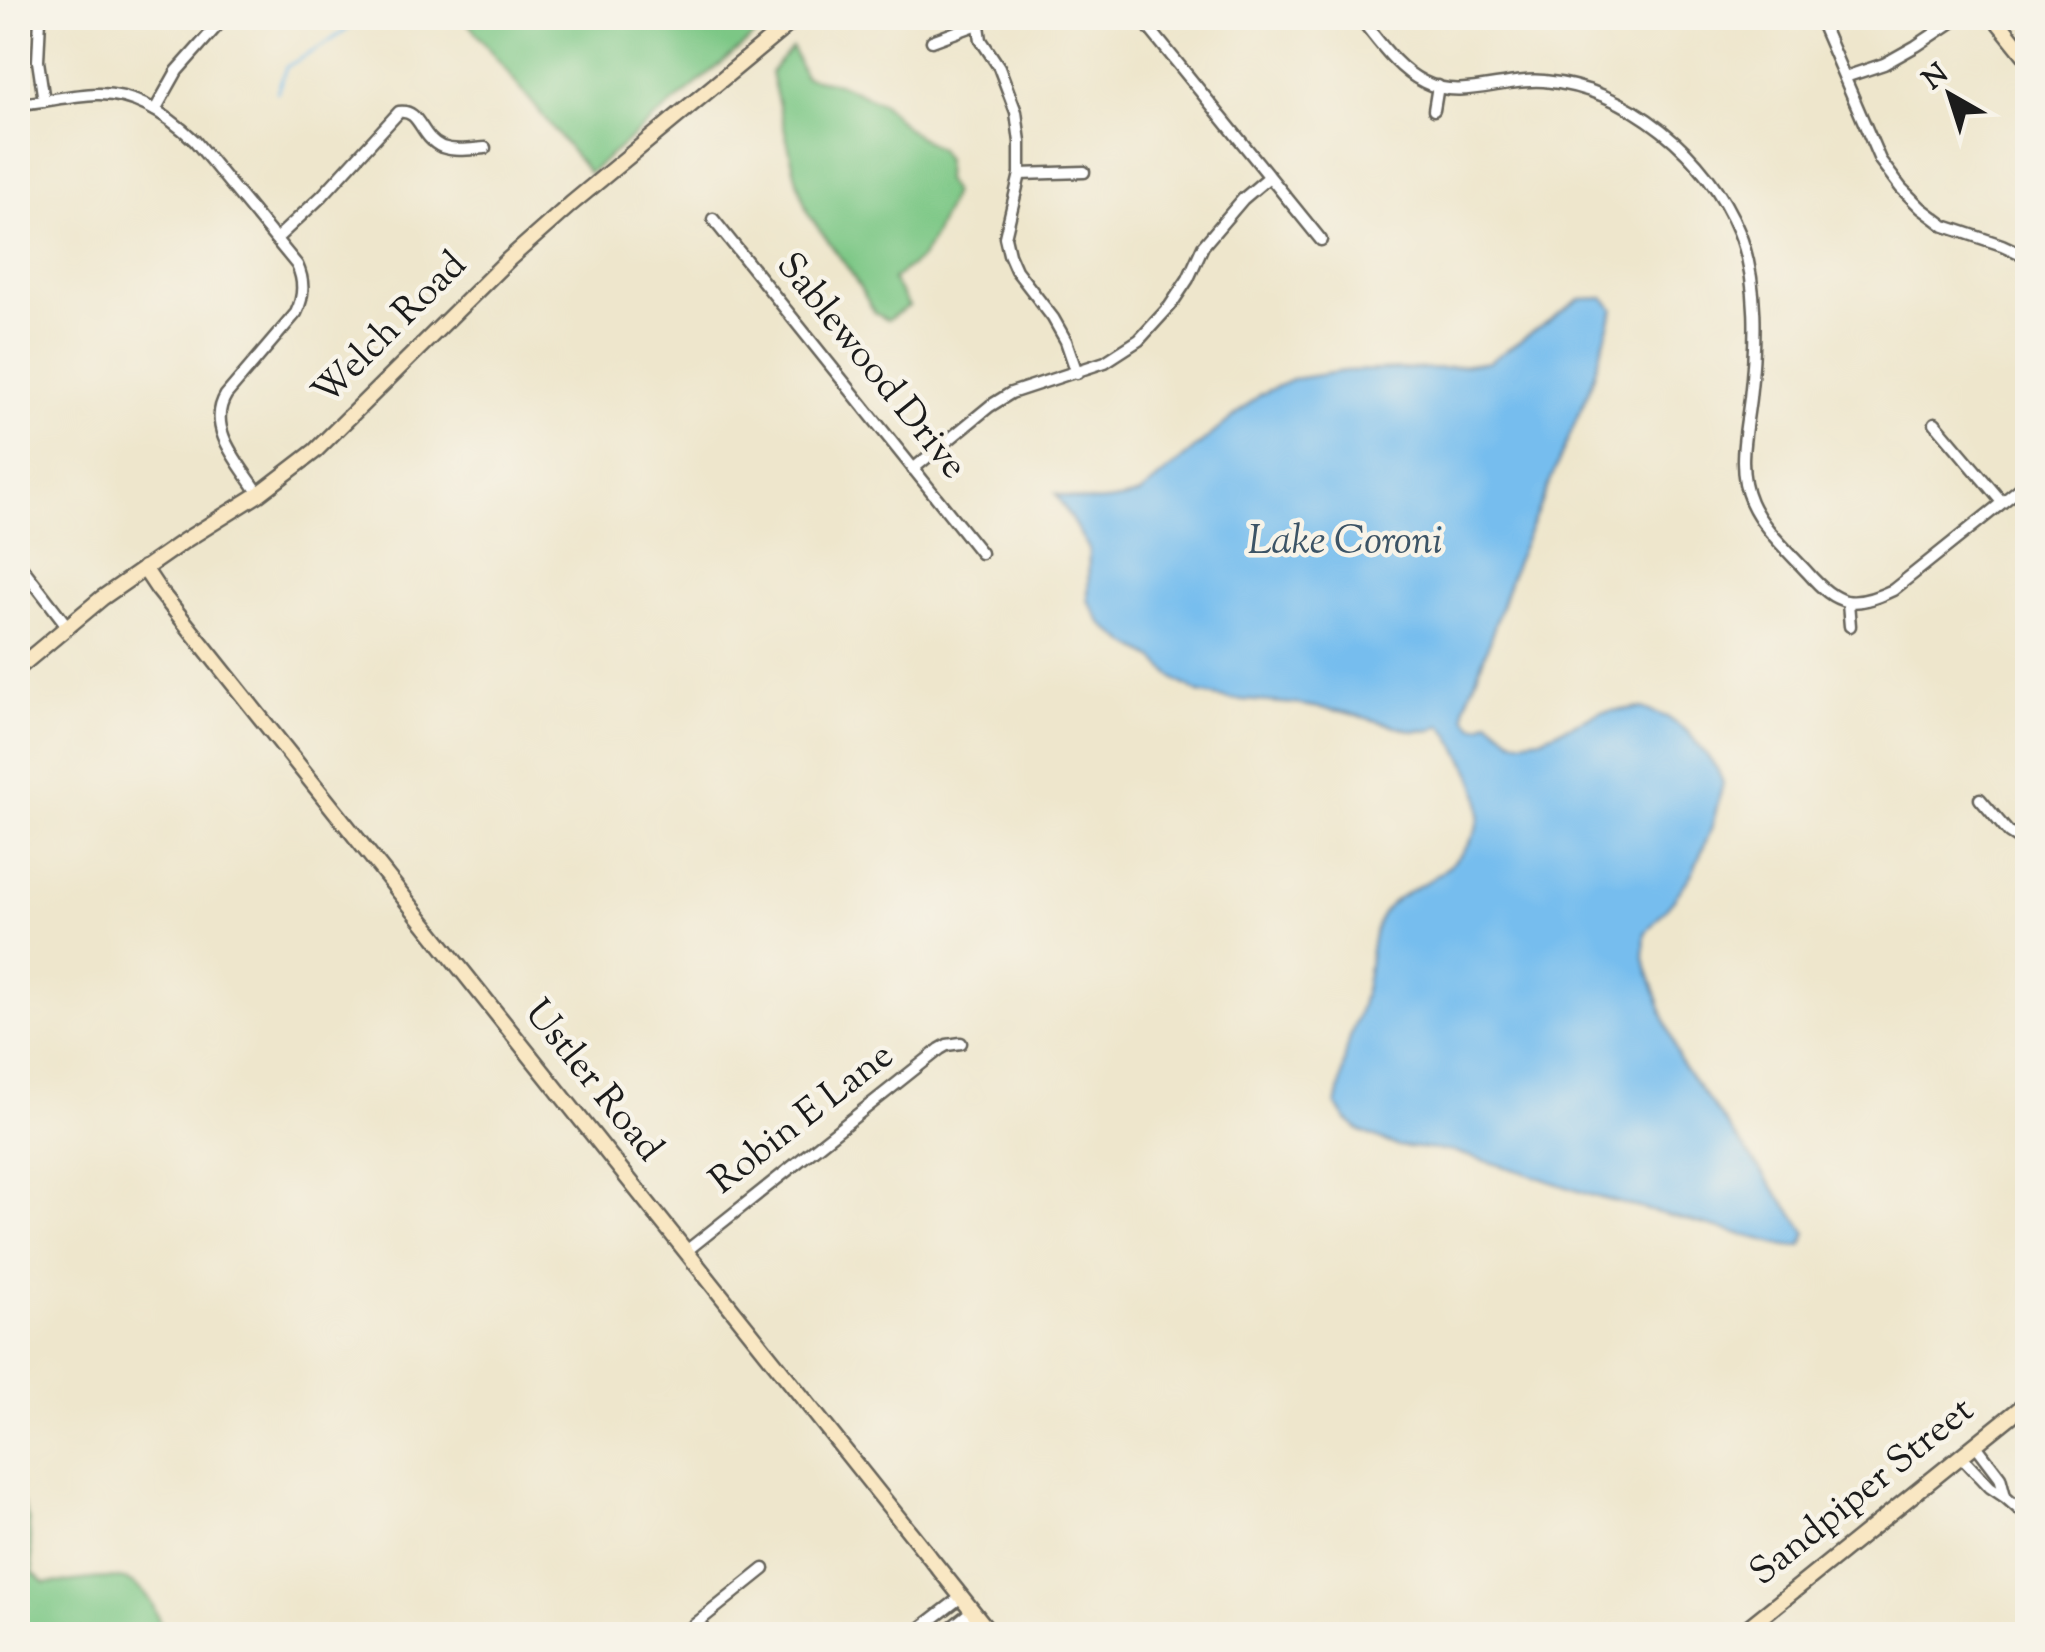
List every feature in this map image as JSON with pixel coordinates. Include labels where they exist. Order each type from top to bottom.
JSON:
[{"type":"street","points":[[40,18],[38,61],[44,102]]},
{"type":"street","points":[[154,110],[184,62],[224,18]]},
{"type":"street","name":"Welch Road","points":[[18,668],[102,598],[259,494],[315,451],[508,259],[796,18]]},
{"type":"street","points":[[1140,18],[1321,240]]},
{"type":"street","points":[[1360,18],[1394,60],[1424,82],[1451,90],[1542,81],[1588,91],[1634,111],[1700,165],[1740,234],[1754,292],[1756,348],[1742,461],[1745,487],[1752,506],[1771,531],[1825,592],[1848,603],[1870,601],[1893,590],[2028,482]]},
{"type":"street","points":[[1819,18],[1880,160],[1901,188],[1945,226],[2028,258]]},
{"type":"street","points":[[1845,77],[1884,64],[1958,18]]},
{"type":"street","points":[[1995,18],[2028,58]]},
{"type":"street","points":[[932,41],[978,21],[981,40],[999,67],[1016,112],[1020,142],[1020,174],[1004,237],[1016,270],[1066,341],[1076,373]]},
{"type":"street","points":[[1434,110],[1438,86]]},
{"type":"street","points":[[18,104],[107,94],[154,110],[195,142],[293,259],[303,286],[299,307],[226,395],[219,409],[222,436],[259,494]]},
{"type":"street","points":[[276,239],[322,196],[399,112],[414,113],[426,135],[441,146],[460,150],[485,148]]},
{"type":"street","points":[[1020,174],[1084,172]]},
{"type":"street","points":[[913,469],[1011,393],[1076,373],[1123,352],[1154,326],[1188,279],[1203,246],[1243,199],[1269,177]]},
{"type":"street","name":"Sablewood Drive","points":[[713,219],[981,554]]},
{"type":"street","points":[[1935,423],[2002,502]]},
{"type":"street","points":[[18,562],[68,626]]},
{"type":"street","name":"Ustler Road","points":[[144,568],[991,1634]]},
{"type":"street","points":[[1848,603],[1850,626]]},
{"type":"street","points":[[1980,799],[2010,833],[2028,845]]},
{"type":"street","name":"Robin E Lane","points":[[686,1252],[940,1049],[961,1043]]},
{"type":"street","name":"Sandpiper Street","points":[[1740,1634],[2028,1402]]},
{"type":"street","points":[[1975,1444],[2000,1478],[2006,1497]]},
{"type":"street","points":[[1961,1456],[1990,1487],[2028,1517]]},
{"type":"street","points":[[684,1634],[764,1568]]},
{"type":"street","points":[[913,1634],[960,1597]]},
{"type":"street","points":[[930,1620],[942,1634],[972,1611]]},
{"type":"green space","points":[[464,18],[776,18],[589,173]]},
{"type":"green space","points":[[792,48],[805,77],[837,83],[882,103],[946,159],[945,180],[953,193],[921,258],[892,280],[909,306],[887,320],[875,313],[808,214],[771,73]]},
{"type":"green space","points":[[18,1493],[28,1519],[33,1573],[45,1583],[103,1578],[133,1583],[155,1609],[163,1634],[18,1634]]},
{"type":"water","name":"Lake Coroni","points":[[1605,298],[1614,309],[1589,390],[1515,564],[1465,706],[1465,717],[1474,726],[1489,720],[1520,741],[1541,738],[1601,712],[1642,708],[1667,717],[1688,732],[1717,769],[1723,783],[1711,830],[1693,872],[1645,933],[1644,959],[1680,1062],[1807,1233],[1801,1246],[1787,1246],[1593,1196],[1451,1151],[1397,1146],[1360,1131],[1347,1120],[1336,1105],[1378,922],[1395,901],[1439,874],[1466,848],[1479,820],[1478,790],[1472,774],[1442,725],[1414,731],[1344,712],[1199,693],[1175,679],[1155,659],[1102,624],[1088,600],[1089,549],[1056,494],[1098,501],[1140,494],[1261,394],[1294,379],[1345,371],[1446,368],[1489,362],[1580,299]]},
{"type":"waterway","points":[[277,92],[286,67],[362,18]]}]
